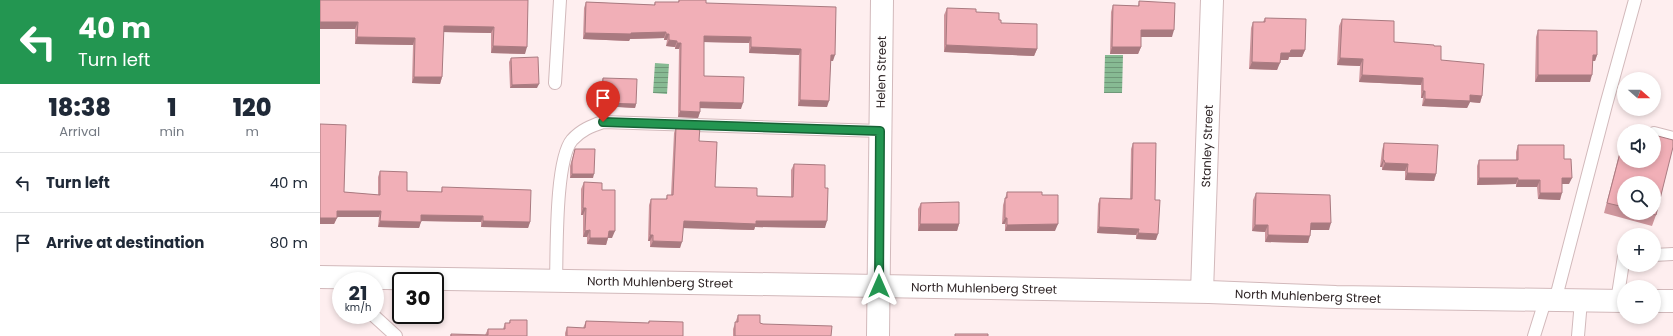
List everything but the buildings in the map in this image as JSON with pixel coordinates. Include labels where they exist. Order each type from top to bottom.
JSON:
[{"type":"street","name":"Helen Street","points":[[878,336],[882,0]]},
{"type":"street","name":"Stanley Street","points":[[1202,292],[1212,0]]},
{"type":"street","name":"North Muhlenberg Street","points":[[331,280],[556,280],[1202,292],[1336,297],[1617,301]]},
{"type":"street","points":[[1661,301],[1673,301]]},
{"type":"lane","points":[[556,84],[560,0]]},
{"type":"lane","points":[[1534,336],[1550,301],[1635,0]]},
{"type":"lane","points":[[556,280],[560,180],[565,153],[571,141],[584,129],[603,122],[880,131]]},
{"type":"lane","points":[[1661,135],[1673,138]]},
{"type":"lane","points":[[1661,255],[1673,254]]},
{"type":"lane","points":[[1578,336],[1581,301]]},
{"type":"lane","points":[[383,324],[396,336]]},
{"type":"shaded area","points":[[1105,55],[1123,55],[1122,93],[1104,93]]},
{"type":"shaded area","points":[[655,63],[669,64],[667,94],[653,93]]},
{"type":"route","points":[[603,122],[880,131],[879,286]]}]
